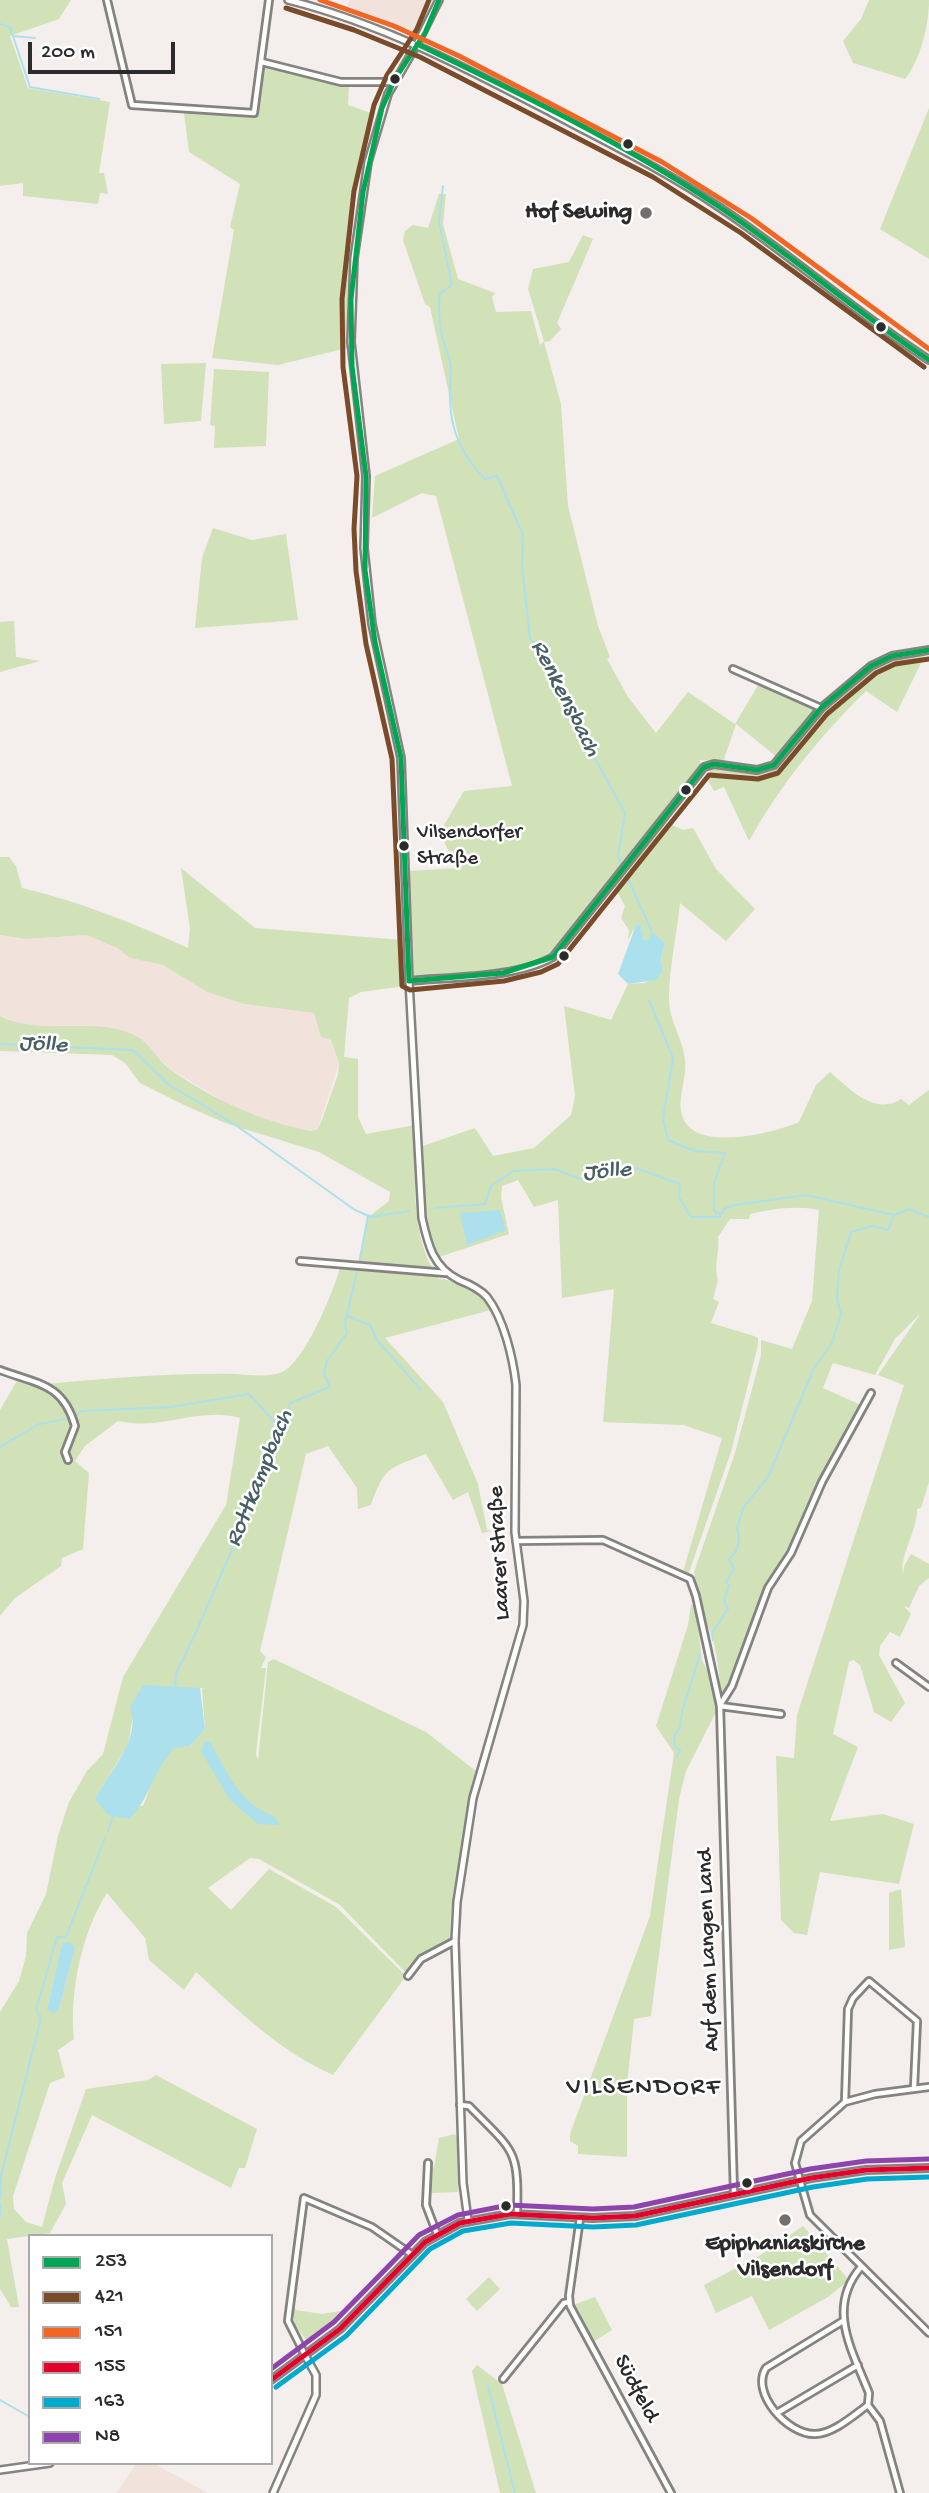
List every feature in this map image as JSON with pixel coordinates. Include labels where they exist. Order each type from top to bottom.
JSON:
[{"type":"street","points":[[107,0],[132,105],[254,113],[269,0]]},
{"type":"street","points":[[288,0],[349,18],[418,44],[687,186],[751,230],[854,310],[929,360]]},
{"type":"street","points":[[439,0],[418,44],[394,82],[383,108],[368,162],[354,258],[351,342],[366,476],[363,538],[369,597],[375,642],[401,758],[409,981],[514,970],[553,957],[704,767],[714,764],[757,771],[774,765],[821,708],[881,660],[929,650]]},
{"type":"street","points":[[262,62],[341,82],[394,82]]},
{"type":"street","points":[[733,669],[821,708]]},
{"type":"street","name":"Laarer Straße","points":[[409,981],[420,1191],[429,1248],[446,1273],[486,1297],[496,1313],[514,1370],[515,1541],[524,1601],[522,1633],[472,1798],[457,1902],[455,1941],[460,2105],[468,2220]]},
{"type":"street","points":[[300,1261],[446,1273]]},
{"type":"street","points":[[0,1370],[47,1386],[65,1400],[75,1426],[65,1452],[68,1460]]},
{"type":"street","name":"Auf dem Langen Land","points":[[720,1706],[732,1686],[768,1588],[791,1553],[822,1482],[871,1393]]},
{"type":"street","name":"Auf dem Langen Land","points":[[515,1541],[603,1540],[690,1579],[720,1706],[734,2194]]},
{"type":"street","points":[[896,1663],[929,1687]]},
{"type":"street","points":[[720,1706],[781,1714]]},
{"type":"street","points":[[408,1976],[421,1959],[455,1941]]},
{"type":"street","points":[[845,2102],[848,2009],[853,1998],[869,1981],[917,2021],[914,2088]]},
{"type":"street","points":[[929,2087],[845,2102],[801,2141],[795,2162],[810,2215],[929,2333]]},
{"type":"street","points":[[460,2105],[469,2106],[514,2154],[518,2172],[517,2214]]},
{"type":"street","points":[[428,2163],[426,2205],[437,2234]]},
{"type":"street","points":[[273,2379],[306,2357],[343,2326],[411,2254],[437,2234],[468,2220],[517,2214],[580,2218],[648,2214],[798,2180],[866,2170],[929,2168]]},
{"type":"street","points":[[273,2493],[316,2395],[315,2372],[288,2321],[304,2198],[372,2227],[411,2254]]},
{"type":"street","points":[[503,2379],[564,2303],[569,2302],[580,2218]]},
{"type":"street","points":[[861,2267],[842,2304],[843,2321],[869,2393],[868,2405],[880,2421],[900,2493]]},
{"type":"street","name":"Südfeld","points":[[569,2302],[671,2493]]},
{"type":"street","points":[[843,2321],[766,2368],[761,2380],[763,2388],[778,2413],[791,2425],[816,2435],[868,2405]]},
{"type":"street","points":[[778,2413],[858,2365]]},
{"type":"street","points":[[0,2470],[36,2465]]},
{"type":"shaded area","points":[[349,0],[434,0],[416,32],[407,34],[346,11]]},
{"type":"shaded area","points":[[0,935],[27,939],[87,935],[117,948],[130,958],[163,965],[207,992],[244,1004],[314,1013],[331,1040],[339,1063],[318,1129],[312,1131],[280,1125],[245,1114],[170,1069],[137,1036],[113,1029],[25,1025],[0,1016]]},
{"type":"shaded area","points":[[135,2465],[157,2465],[208,2493],[117,2493]]},
{"type":"green space","points":[[0,0],[71,0],[59,19],[10,36],[28,88],[110,102],[99,173],[104,173],[108,194],[100,193],[98,204],[23,196],[23,183],[0,186]]},
{"type":"green space","points":[[869,0],[929,0],[923,42],[905,79],[853,63],[843,41],[861,19]]},
{"type":"green space","points":[[260,64],[349,84],[348,105],[374,114],[355,200],[348,289],[347,348],[278,365],[212,358],[234,230],[230,227],[240,184],[189,152],[183,106],[253,111]]},
{"type":"green space","points":[[929,108],[929,259],[880,229]]},
{"type":"green space","points":[[439,194],[446,194],[443,224],[458,279],[495,293],[492,297],[496,312],[531,311],[540,345],[544,341],[528,289],[533,269],[569,262],[583,235],[593,239],[557,323],[561,329],[550,341],[544,342],[561,404],[568,506],[598,626],[610,657],[607,659],[628,697],[656,733],[688,692],[735,724],[760,682],[814,710],[778,758],[736,724],[723,762],[700,760],[700,765],[562,944],[547,955],[529,963],[491,972],[413,978],[409,871],[456,868],[440,832],[464,791],[512,786],[436,496],[422,493],[372,518],[375,476],[459,439],[430,307],[425,304],[403,240],[405,231],[413,225],[428,228]]},
{"type":"green space","points":[[206,363],[201,421],[164,424],[161,364]]},
{"type":"green space","points":[[214,369],[269,372],[266,446],[214,448],[215,426],[210,425]]},
{"type":"green space","points":[[213,528],[252,540],[286,534],[298,620],[195,628],[202,558]]},
{"type":"green space","points":[[14,621],[16,657],[40,661],[0,672],[0,622]]},
{"type":"green space","points":[[926,653],[897,712],[866,691],[802,762],[749,841],[724,787],[714,791],[708,781],[710,768],[755,773],[775,767],[852,683],[888,661]]},
{"type":"green space","points":[[664,821],[683,830],[693,828],[716,869],[755,909],[726,941],[680,903],[669,999],[671,1015],[684,1053],[681,1109],[689,1127],[701,1134],[735,1137],[772,1131],[799,1122],[816,1085],[830,1072],[863,1098],[881,1104],[901,1099],[909,1105],[929,1090],[929,1482],[921,1508],[917,1509],[902,1567],[903,1574],[911,1554],[929,1564],[929,1578],[919,1586],[909,1608],[904,1606],[911,1614],[900,1637],[890,1632],[880,1646],[879,1655],[905,1703],[891,1722],[874,1712],[860,1665],[853,1660],[849,1662],[833,1734],[858,1747],[830,1821],[883,1814],[914,1824],[899,1884],[820,1872],[807,1935],[794,1933],[781,1920],[776,1756],[794,1758],[797,1715],[904,1385],[878,1375],[921,1313],[895,1339],[875,1375],[833,1363],[823,1388],[863,1406],[824,1475],[791,1552],[767,1587],[722,1698],[715,1646],[704,1621],[694,1572],[735,1453],[761,1355],[761,1340],[792,1349],[812,1301],[819,1210],[784,1208],[750,1214],[749,1219],[730,1219],[718,1237],[718,1280],[713,1299],[719,1302],[711,1323],[754,1336],[758,1338],[758,1345],[731,1452],[688,1575],[683,1572],[722,1438],[683,1425],[603,1422],[614,1289],[562,1298],[558,1200],[534,1207],[518,1180],[502,1186],[501,1198],[509,1234],[436,1258],[426,1224],[423,1146],[475,1128],[493,1156],[534,1148],[571,1115],[575,1096],[564,1006],[611,1020],[628,984],[645,983],[663,971],[661,958],[665,943],[658,938],[644,941],[641,926],[633,930],[628,940],[629,930],[621,918],[625,906],[614,886]]},
{"type":"green space","points":[[0,857],[9,857],[16,866],[22,888],[106,914],[188,948],[190,929],[181,868],[255,928],[402,940],[404,986],[361,992],[349,998],[344,1057],[358,1059],[358,1117],[366,1134],[415,1125],[418,1225],[429,1262],[439,1279],[468,1288],[491,1310],[385,1338],[443,1402],[478,1484],[487,1530],[492,1531],[482,1533],[468,1492],[453,1500],[426,1454],[390,1470],[380,1483],[371,1505],[358,1509],[357,1488],[328,1446],[306,1454],[260,1651],[266,1657],[261,1668],[266,1668],[256,1754],[258,1760],[268,1662],[274,1659],[426,1732],[476,1771],[451,1912],[450,1939],[421,1958],[407,1974],[340,1905],[259,1859],[250,1858],[208,1888],[231,1910],[269,1869],[336,1907],[406,1976],[333,2075],[277,2042],[196,1972],[184,1990],[149,1960],[145,1938],[107,1893],[91,1926],[79,1963],[74,2002],[74,2039],[58,2050],[65,2077],[50,2083],[13,2196],[14,2209],[26,2222],[42,2227],[55,2178],[86,2089],[148,2080],[156,2075],[257,2129],[245,2168],[239,2168],[231,2188],[92,2115],[62,2183],[66,2204],[50,2233],[7,2239],[19,2307],[11,2307],[0,2289],[0,2012],[19,1981],[26,1956],[27,1933],[46,1894],[58,1836],[69,1802],[87,1771],[103,1754],[123,1677],[226,1505],[240,1418],[210,1415],[149,1423],[118,1421],[85,1446],[75,1461],[89,1473],[83,1549],[62,1558],[61,1566],[15,1598],[0,1616],[0,1410],[18,1379],[47,1389],[48,1384],[119,1378],[279,1373],[292,1364],[310,1339],[340,1268],[389,1272],[400,1268],[359,1264],[368,1214],[371,1215],[389,1201],[390,1192],[319,1152],[225,1123],[184,1105],[140,1083],[125,1063],[112,1055],[0,1051],[0,1016],[33,1025],[121,1030],[141,1039],[171,1070],[204,1091],[256,1115],[311,1131],[318,1129],[322,1120],[338,1074],[339,1063],[331,1040],[321,1037],[314,1013],[244,1004],[207,992],[163,965],[130,958],[117,948],[87,935],[26,939],[0,935]],"holes":[[[200,1688],[206,1689],[202,1689],[205,1729],[190,1746],[174,1747],[158,1766],[143,1806],[95,1799],[128,1745],[133,1715]],[[62,1943],[75,1948],[59,2009],[47,2009]]]},
{"type":"green space","points":[[691,1605],[695,1605],[702,1660],[712,1679],[718,1708],[686,1771],[679,1799],[651,2016],[634,2019],[627,2085],[627,2157],[578,2154],[578,2146],[570,2141],[570,2134],[650,1916],[674,1753],[656,1726],[688,1625]]},
{"type":"green space","points":[[901,1889],[905,1947],[889,1950],[889,1893]]},
{"type":"green space","points":[[455,2134],[458,2192],[432,2193],[429,2191],[429,2170],[434,2167],[439,2138]]},
{"type":"green space","points":[[803,2226],[849,2280],[828,2297],[769,2330],[752,2296],[716,2313],[704,2285],[759,2256]]},
{"type":"green space","points":[[489,2277],[500,2289],[477,2311],[466,2299]]},
{"type":"green space","points":[[595,2297],[612,2330],[593,2342],[573,2305]]},
{"type":"green space","points":[[292,2302],[296,2310],[322,2314],[346,2310],[309,2344],[295,2325]]},
{"type":"green space","points":[[477,2365],[502,2384],[536,2493],[500,2493],[472,2371]]},
{"type":"water","points":[[636,925],[641,925],[644,940],[648,940],[652,932],[665,943],[661,958],[663,971],[656,980],[628,984],[618,974]]},
{"type":"water","points":[[500,1210],[506,1230],[467,1245],[460,1213]]},
{"type":"water","points":[[143,1685],[200,1688],[205,1729],[190,1746],[174,1748],[142,1803],[129,1819],[108,1815],[95,1799],[128,1744],[132,1720],[130,1708]]},
{"type":"water","points":[[210,1741],[235,1786],[252,1804],[274,1816],[280,1825],[258,1824],[230,1800],[201,1751],[204,1742]]},
{"type":"water","points":[[70,1942],[75,1948],[59,2009],[54,2014],[47,2009],[62,1943]]},
{"type":"waterway","points":[[0,24],[10,27],[13,36],[35,38]]},
{"type":"waterway","points":[[13,36],[30,87],[99,99]]},
{"type":"waterway","name":"Renkensbach","points":[[443,186],[439,222],[452,285],[440,294],[439,312],[441,331],[451,366],[450,401],[454,429],[465,454],[485,479],[497,476],[523,535],[522,566],[530,639],[537,644],[547,671],[625,813],[618,857],[621,863]]},
{"type":"waterway","name":"Renkensbach","points":[[625,872],[652,932]]},
{"type":"waterway","name":"Renkensbach","points":[[649,1000],[673,1058],[663,1119],[668,1140],[695,1151],[725,1153],[714,1183],[714,1211],[721,1214]]},
{"type":"waterway","name":"Jölle","points":[[0,1044],[133,1050],[168,1084],[237,1126],[355,1210],[371,1217],[409,1211]]},
{"type":"waterway","name":"Jölle","points":[[435,1208],[485,1204],[491,1186],[513,1171],[555,1169],[580,1179],[633,1167],[680,1184],[679,1197],[691,1217],[720,1217],[724,1209],[735,1205],[806,1195],[894,1215],[909,1209],[929,1217]]},
{"type":"waterway","points":[[840,1267],[851,1232],[873,1226],[888,1230],[894,1215]]},
{"type":"waterway","name":"Rottkampbach","points":[[359,1263],[368,1216]]},
{"type":"waterway","points":[[713,1640],[712,1633],[728,1609],[724,1600],[729,1586],[726,1582],[734,1569],[729,1559],[738,1545],[737,1528],[743,1508],[768,1477],[814,1368],[832,1343],[841,1314],[837,1299],[839,1270]]},
{"type":"waterway","name":"Rottkampbach","points":[[197,1630],[283,1432],[290,1403],[330,1387],[324,1373],[327,1361],[347,1333],[345,1323],[357,1272]]},
{"type":"waterway","points":[[347,1316],[370,1325],[377,1340],[421,1390]]},
{"type":"waterway","points":[[74,1417],[82,1411],[171,1407],[249,1394],[282,1430]]},
{"type":"waterway","points":[[0,1447],[39,1424],[72,1418]]},
{"type":"waterway","name":"Rottkampbach","points":[[175,1687],[176,1674],[196,1632]]},
{"type":"waterway","points":[[677,1756],[680,1750],[675,1747],[674,1735],[680,1728],[682,1712],[700,1654]]},
{"type":"waterway","name":"Rottkampbach","points":[[108,1831],[113,1815]]},
{"type":"waterway","name":"Rottkampbach","points":[[0,2198],[1,2176],[41,2018],[36,2010],[57,1937],[66,1937],[105,1838]]},
{"type":"waterway","name":"Rottkampbach","points":[[0,2204],[0,2216]]},
{"type":"waterway","points":[[488,2386],[515,2493]]},
{"type":"waterway","name":"Rottkampbach","points":[[0,2400],[28,2416]]},
{"type":"transit line","name":"151","points":[[320,0],[394,26],[459,56],[662,162],[751,218],[929,349]]},
{"type":"transit line","name":"421","points":[[429,0],[417,29],[387,75],[374,105],[354,191],[342,299],[343,367],[357,476],[354,529],[356,571],[366,644],[392,759],[402,986],[410,990],[504,981],[541,972],[558,964],[709,775],[758,779],[778,773],[827,714],[876,673],[895,664],[929,659]]},
{"type":"transit line","name":"253","points":[[409,981],[401,758],[375,642],[365,570],[366,476],[352,366],[351,299],[363,192],[382,108],[395,79],[425,33],[439,0]]},
{"type":"transit line","name":"421","points":[[286,8],[354,30],[420,57],[653,177],[741,233],[924,367]]},
{"type":"transit line","name":"253","points":[[417,44],[570,120],[682,183],[745,224],[929,360]]},
{"type":"transit line","name":"253","points":[[409,981],[503,973],[553,957],[704,767],[714,764],[757,770],[774,765],[821,708],[871,666],[892,656],[929,650]]},
{"type":"transit line","name":"N8","points":[[273,2368],[334,2322],[419,2235],[458,2215],[509,2205],[593,2209],[634,2207],[810,2169],[866,2161],[929,2159]]},
{"type":"transit line","name":"155","points":[[273,2379],[340,2329],[425,2242],[460,2223],[510,2214],[593,2218],[635,2216],[811,2178],[866,2170],[929,2168]]},
{"type":"transit line","name":"163","points":[[276,2387],[346,2336],[430,2249],[463,2231],[511,2223],[593,2227],[636,2225],[813,2187],[867,2179],[929,2177]]},
{"type":"place","name":"Hof Sewing","points":[[646,213]]},
{"type":"place","name":"Vilsendorfer Straße","points":[[404,846]]},
{"type":"place","name":"Epiphaniaskirche Vilsendorf","points":[[785,2220]]},
{"type":"district","name":"VILSENDORF","points":[[644,2089]]}]
